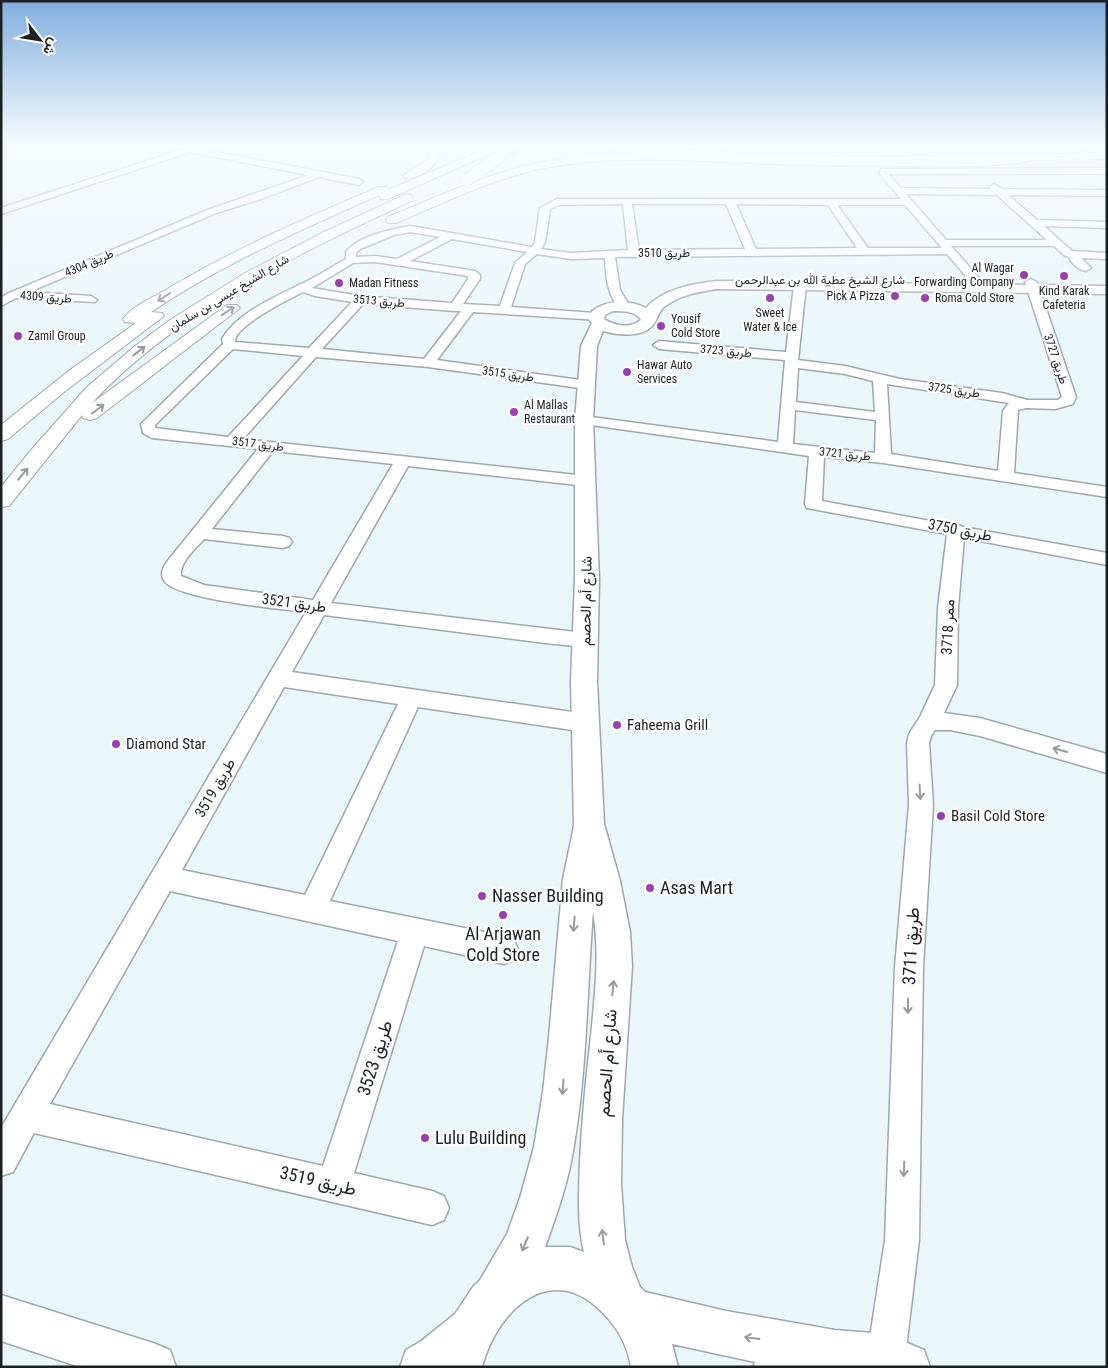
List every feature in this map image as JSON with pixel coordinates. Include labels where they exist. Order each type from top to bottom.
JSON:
[{"type":"main road","points":[[1,431],[23,408],[95,346],[174,290],[251,247],[336,210]]},
{"type":"main road","name":"شارع الشيخ عيسى بن سلمان","points":[[1,436],[34,407],[114,344],[191,292],[271,248],[352,210]]},
{"type":"main road","name":"شارع الشيخ عيسى بن سلمان","points":[[1,501],[75,410],[108,377],[144,347],[191,314],[267,267],[380,210]]},
{"type":"main road","points":[[269,284],[321,254],[411,210]]},
{"type":"main road","points":[[392,220],[417,210]]},
{"type":"main road","points":[[45,448],[248,297]]},
{"type":"street","name":"طريق 4304","points":[[1,303],[7,293],[217,210]]},
{"type":"street","points":[[504,311],[520,263],[534,251],[540,242],[545,210]]},
{"type":"street","points":[[629,210],[634,253]]},
{"type":"street","points":[[733,210],[752,252]]},
{"type":"street","points":[[836,210],[865,252]]},
{"type":"street","points":[[914,210],[979,284]]},
{"type":"street","points":[[1019,210],[1074,255],[1075,259],[1086,268]]},
{"type":"street","points":[[1034,223],[1107,225]]},
{"type":"street","points":[[351,260],[350,253],[354,249],[392,232],[411,229],[509,245],[534,251]]},
{"type":"street","points":[[400,262],[449,236]]},
{"type":"street","points":[[942,242],[1057,243]]},
{"type":"street","name":"طريق 3510","points":[[534,251],[571,256],[634,253],[950,251]]},
{"type":"street","points":[[610,255],[621,300],[648,317]]},
{"type":"street","points":[[1074,255],[1107,256]]},
{"type":"street","points":[[302,288],[351,260],[364,258],[400,262],[474,275],[472,282],[455,308]]},
{"type":"street","name":"شارع الشيخ عطية الله بن عبدالرحمن","points":[[621,300],[643,301],[674,289],[743,279],[1107,285]]},
{"type":"street","name":"شارع الشيخ عطية الله بن عبدالرحمن","points":[[631,329],[647,323],[648,317],[659,304],[670,297],[703,284],[800,286],[979,284]]},
{"type":"street","name":"شارع الشيخ عطية الله بن عبدالرحمن","points":[[1031,285],[1107,290]]},
{"type":"street","name":"طريق 3727","points":[[1027,404],[1062,404],[1068,402],[1069,397],[1031,285]]},
{"type":"street","points":[[785,447],[794,331],[800,286]]},
{"type":"street","name":"طريق 3513","points":[[302,288],[315,293],[360,300],[598,317]]},
{"type":"street","name":"طريق 3517","points":[[302,288],[267,305],[232,332],[228,339],[230,345],[148,424],[148,430],[152,433],[586,481]]},
{"type":"street","name":"طريق 4309","points":[[7,293],[91,300]]},
{"type":"street","points":[[233,441],[312,351],[360,300]]},
{"type":"street","points":[[621,300],[598,317],[610,328],[631,329]]},
{"type":"street","points":[[428,363],[469,309]]},
{"type":"street","name":"شارع أم الحصم","points":[[598,317],[589,346],[584,420],[587,579],[584,640],[586,723],[590,824],[604,881],[613,932],[615,966],[602,1120],[600,1184],[603,1240],[610,1267],[627,1306]]},
{"type":"street","name":"شارع أم الحصم","points":[[588,382],[610,348],[631,329]]},
{"type":"street","name":"طريق 3515","points":[[230,345],[312,351],[588,382]]},
{"type":"street","name":"طريق 3723","points":[[659,345],[792,360]]},
{"type":"street","name":"طريق 3725","points":[[792,360],[852,371],[880,379],[1002,397],[1027,404]]},
{"type":"street","points":[[880,379],[883,417],[883,458]]},
{"type":"street","points":[[1006,476],[1010,411],[1013,407],[1027,404]]},
{"type":"street","points":[[788,405],[883,417]]},
{"type":"street","name":"طريق 3721","points":[[584,420],[817,452],[883,458],[1107,492]]},
{"type":"street","name":"طريق 3521","points":[[270,445],[199,533],[172,571],[172,579],[179,584],[200,590],[319,607],[584,640]]},
{"type":"street","name":"طريق 3750","points":[[817,452],[813,504],[956,529],[1107,559]]},
{"type":"street","name":"طريق 3519","points":[[1,1160],[402,462]]},
{"type":"street","name":"ممر 3718","points":[[929,722],[946,685],[948,608],[956,529]]},
{"type":"street","points":[[199,533],[284,542]]},
{"type":"street","points":[[278,678],[586,723]]},
{"type":"street","points":[[312,910],[411,698]]},
{"type":"street","points":[[929,722],[950,722],[980,727],[1107,764]]},
{"type":"street","name":"طريق 3711","points":[[897,1362],[909,967],[921,805],[918,743],[920,734],[929,722]]},
{"type":"street","name":"شارع أم الحصم","points":[[498,1292],[515,1268],[531,1230],[547,1179],[562,1099],[579,876],[590,824]]},
{"type":"street","points":[[163,878],[504,950]]},
{"type":"street","name":"طريق 3523","points":[[334,1184],[415,932]]},
{"type":"street","name":"طريق 3519","points":[[27,1115],[432,1208]]},
{"type":"street","points":[[424,1367],[437,1359],[464,1348],[484,1308],[498,1292],[519,1277],[540,1269],[561,1268],[584,1272],[604,1284],[627,1306],[644,1334],[655,1367]]},
{"type":"street","points":[[627,1306],[726,1334],[897,1362]]},
{"type":"street","points":[[1,1318],[153,1367]]},
{"type":"street","points":[[776,1367],[835,1353]]},
{"type":"place","name":"Al Wagar Forwarding Company","points":[[1024,275]]},
{"type":"place","name":"Kind Karak Cafeteria","points":[[1064,276]]},
{"type":"place","name":"Madan Fitness","points":[[339,283]]},
{"type":"place","name":"Pick A Pizza","points":[[895,296]]},
{"type":"place","name":"Sweet Water & Ice","points":[[770,298]]},
{"type":"place","name":"Roma Cold Store","points":[[925,298]]},
{"type":"place","name":"Yousif Cold Store","points":[[661,326]]},
{"type":"place","name":"Zamil Group","points":[[18,336]]},
{"type":"place","name":"Hawar Auto Services","points":[[627,372]]},
{"type":"place","name":"Al Mallas Restaurant","points":[[514,412]]},
{"type":"place","name":"Faheema Grill","points":[[617,725]]},
{"type":"place","name":"Diamond Star","points":[[116,744]]},
{"type":"place","name":"Basil Cold Store","points":[[941,816]]},
{"type":"place","name":"Asas Mart","points":[[650,888]]},
{"type":"place","name":"Nasser Building","points":[[482,896]]},
{"type":"place","name":"Al Arjawan Cold Store","points":[[503,915]]},
{"type":"place","name":"Lulu Building","points":[[425,1138]]}]
